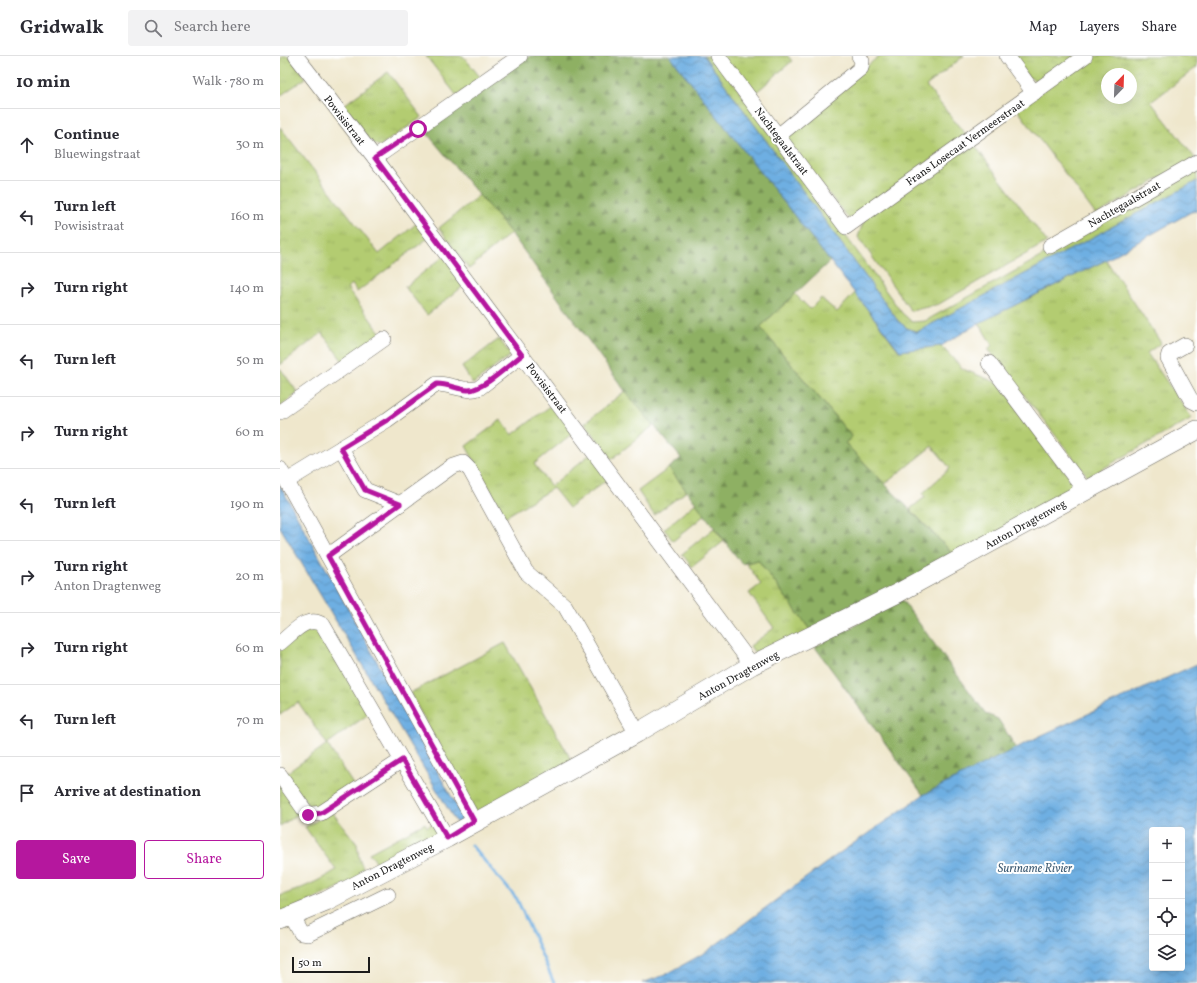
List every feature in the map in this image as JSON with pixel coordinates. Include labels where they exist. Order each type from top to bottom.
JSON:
[{"type":"main road","name":"Anton Dragtenweg","points":[[285,917],[326,900],[447,838],[474,821],[637,733],[752,665],[905,590],[1197,430]]},
{"type":"street","points":[[375,158],[520,56]]},
{"type":"street","name":"Nachtegaalstraat","points":[[718,56],[846,227]]},
{"type":"street","points":[[778,136],[861,68],[862,61],[859,56]]},
{"type":"street","points":[[1007,56],[1034,93]]},
{"type":"street","name":"Frans Losecaat Vermeerstraat","points":[[846,227],[1084,56]]},
{"type":"street","name":"Powisistraat","points":[[302,58],[752,665]]},
{"type":"street","name":"Nachtegaalstraat","points":[[1050,246],[1197,162]]},
{"type":"street","points":[[280,412],[384,339]]},
{"type":"street","points":[[1191,342],[1169,354],[1168,358],[1191,400],[1197,403]]},
{"type":"street","points":[[474,821],[283,475],[341,448],[387,420],[437,384],[447,384],[469,390],[479,388],[522,355]]},
{"type":"street","points":[[989,363],[1085,491]]},
{"type":"street","points":[[341,448],[365,490],[400,504]]},
{"type":"street","points":[[328,556],[451,467],[464,463],[470,470],[526,572],[565,606],[637,733]]},
{"type":"street","points":[[280,643],[309,620],[316,620],[323,625],[447,838]]},
{"type":"street","points":[[280,775],[308,815],[314,815],[321,813],[402,760]]},
{"type":"street","points":[[285,917],[301,934],[308,934],[388,895]]},
{"type":"green space","points":[[284,56],[290,56],[306,78],[280,96],[280,59]]},
{"type":"green space","points":[[426,56],[463,56],[481,78],[457,96]]},
{"type":"green space","points":[[530,56],[670,56],[830,261],[760,327],[852,437],[845,443],[955,556],[811,631],[758,560],[742,564],[669,468],[681,458],[625,391],[511,233],[425,131]]},
{"type":"green space","points":[[704,56],[714,56],[902,313],[912,322],[925,321],[1197,170],[1197,181],[918,332],[907,328],[898,321]]},
{"type":"green space","points":[[720,56],[788,56],[792,61],[752,96]]},
{"type":"green space","points":[[879,56],[964,56],[926,86],[966,135],[849,219],[785,139],[787,133]]},
{"type":"green space","points":[[1013,56],[1077,56],[1040,82],[1028,77]]},
{"type":"green space","points":[[1090,56],[1197,56],[1197,67],[1151,102],[1195,158],[1096,215],[1017,109]]},
{"type":"green space","points":[[388,72],[422,117],[380,146],[366,135],[344,105]]},
{"type":"green space","points":[[280,127],[379,254],[421,220],[432,235],[357,292],[352,284],[347,288],[382,335],[344,363],[322,333],[280,365]]},
{"type":"green space","points":[[973,143],[1047,242],[939,304],[911,311],[858,237],[865,217]]},
{"type":"green space","points":[[479,195],[511,233],[469,269],[439,228]]},
{"type":"green space","points":[[444,256],[466,284],[427,315],[405,287]]},
{"type":"green space","points":[[1106,260],[1161,343],[1147,353],[1192,418],[1088,477],[988,349],[992,345],[979,323]]},
{"type":"green space","points":[[855,293],[899,351],[941,346],[963,369],[1000,384],[1079,489],[955,556],[910,509],[925,497],[923,493],[950,468],[932,446],[885,484],[845,443],[852,437],[760,327],[795,294],[810,309],[821,298],[837,312]]},
{"type":"green space","points":[[499,339],[511,355],[473,384],[462,367]]},
{"type":"green space","points":[[280,368],[298,393],[280,407]]},
{"type":"green space","points":[[625,391],[654,425],[612,459],[585,423]]},
{"type":"green space","points":[[557,401],[578,429],[534,464],[551,486],[594,451],[613,475],[569,508],[553,488],[505,517],[466,446],[501,420],[512,435]]},
{"type":"green space","points":[[669,468],[687,491],[654,515],[638,491]]},
{"type":"green space","points":[[697,502],[706,514],[673,541],[664,529]]},
{"type":"green space","points":[[714,528],[724,541],[692,567],[682,554]]},
{"type":"green space","points":[[758,560],[811,631],[756,655],[750,646],[774,628],[749,593],[761,584],[746,563]]},
{"type":"green space","points":[[902,600],[986,714],[998,719],[1017,749],[923,795],[815,647]]},
{"type":"green space","points":[[308,627],[317,627],[370,713],[327,744],[298,702],[280,715],[280,648]]},
{"type":"green space","points":[[505,643],[572,761],[476,813],[410,693]]},
{"type":"green space","points":[[327,744],[354,786],[317,809],[310,807],[284,775]]},
{"type":"green space","points":[[280,784],[301,812],[280,826]]},
{"type":"green space","points":[[332,812],[357,844],[359,858],[363,868],[361,877],[280,915],[280,896],[309,885],[336,870],[305,827]]},
{"type":"green space","points":[[425,823],[427,827],[434,823],[438,833],[378,864],[369,853]]},
{"type":"water","points":[[670,56],[704,56],[898,321],[907,328],[917,332],[1197,181],[1197,211],[1191,212],[1106,260],[979,323],[941,346],[900,351]]},
{"type":"water","points":[[280,485],[461,814],[462,821],[457,824],[280,527]]},
{"type":"water","name":"Suriname Rivier","points":[[1197,664],[1197,983],[642,983],[665,975],[706,952],[834,857],[923,795],[1040,736]]},
{"type":"waterway","points":[[471,845],[517,899],[554,983]]},
{"type":"route","points":[[308,815],[321,813],[402,760],[447,838],[474,821],[328,556],[400,504],[365,490],[341,448],[387,420],[428,389],[437,384],[447,384],[463,389],[474,390],[479,388],[522,355],[375,158],[418,129]]}]
